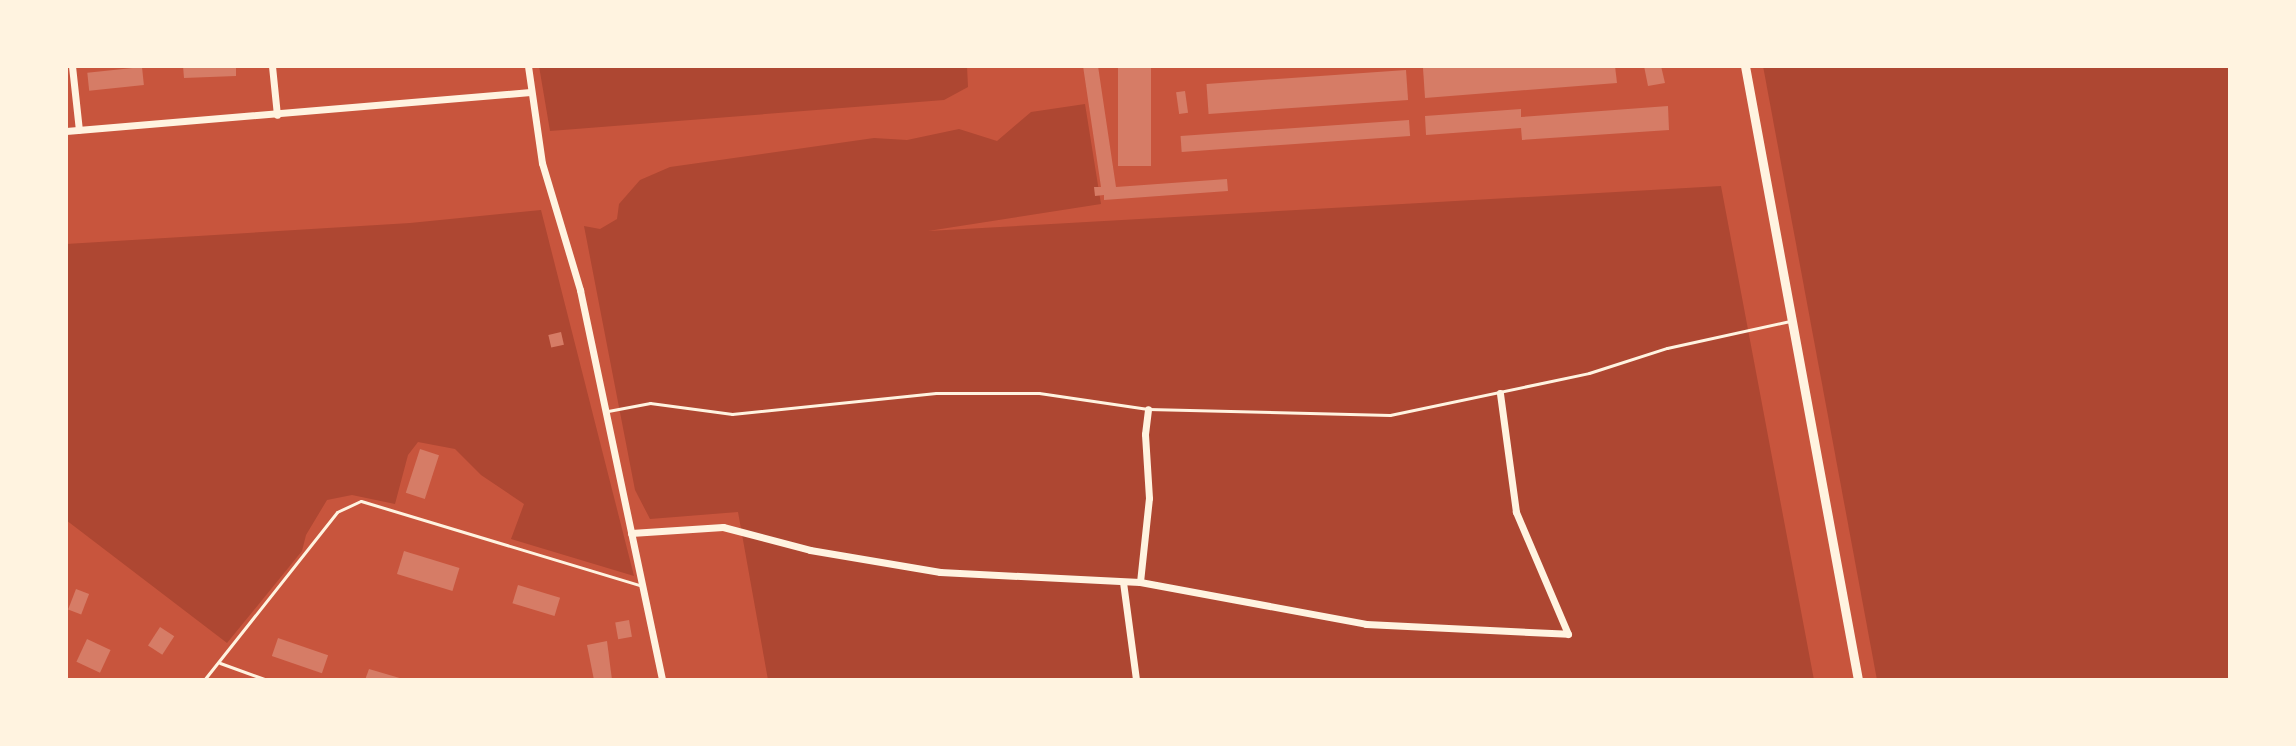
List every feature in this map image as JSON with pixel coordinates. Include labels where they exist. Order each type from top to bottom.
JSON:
[{"type":"street","points":[[72,66],[79,130]]},
{"type":"street","points":[[272,66],[277,115]]},
{"type":"street","points":[[528,66],[542,163],[580,290],[662,680]]},
{"type":"street","points":[[1745,66],[1858,680]]},
{"type":"street","points":[[66,131],[530,92]]},
{"type":"street","points":[[631,533],[723,527],[810,550],[940,572],[1140,582],[1366,624],[1568,634],[1516,512],[1500,393]]},
{"type":"street","points":[[1140,582],[1149,498],[1145,434],[1148,409]]},
{"type":"street","points":[[1123,582],[1136,680]]},
{"type":"lane","points":[[606,411],[650,403],[732,414],[936,393],[1039,393],[1148,409],[1390,415],[1589,373],[1667,348],[1793,320]]},
{"type":"lane","points":[[204,680],[337,512],[361,501],[641,586]]},
{"type":"lane","points":[[220,663],[267,680]]},
{"type":"shaded area","points":[[539,66],[967,66],[968,87],[944,100],[550,131]]},
{"type":"shaded area","points":[[1763,66],[2230,66],[2230,680],[1877,680]]},
{"type":"shaded area","points":[[1085,104],[1101,204],[928,231],[1721,186],[1814,680],[768,680],[738,512],[650,519],[635,490],[584,226],[600,229],[617,219],[619,204],[640,180],[670,167],[874,138],[907,140],[959,129],[997,141],[1031,112]]},
{"type":"shaded area","points":[[541,210],[634,576],[511,539],[524,504],[481,475],[455,449],[418,442],[408,455],[395,504],[352,495],[327,500],[306,535],[302,551],[227,643],[66,520],[66,244],[410,223]]},
{"type":"building","points":[[183,66],[236,66],[236,76],[184,78]]},
{"type":"building","points":[[1083,66],[1098,66],[1116,187],[1227,179],[1228,191],[1104,200],[1104,195],[1095,196],[1094,187],[1101,187]]},
{"type":"building","points":[[1118,66],[1151,66],[1151,166],[1118,166]]},
{"type":"building","points":[[1615,66],[1617,83],[1425,98],[1423,68]]},
{"type":"building","points":[[1644,66],[1661,66],[1665,83],[1648,86]]},
{"type":"building","points":[[142,67],[144,85],[89,91],[87,73]]},
{"type":"building","points":[[1406,70],[1408,100],[1209,114],[1206,84]]},
{"type":"building","points":[[1185,91],[1188,113],[1179,114],[1176,92]]},
{"type":"building","points":[[1668,106],[1669,130],[1522,140],[1521,128],[1426,135],[1425,116],[1521,109],[1521,117]]},
{"type":"building","points":[[1409,120],[1410,136],[1182,152],[1181,136]]},
{"type":"building","points":[[561,332],[564,345],[551,348],[548,335]]},
{"type":"building","points":[[420,449],[439,455],[425,499],[406,493]]},
{"type":"building","points":[[404,551],[459,568],[452,591],[397,574]]},
{"type":"building","points":[[518,585],[560,598],[555,616],[512,603]]},
{"type":"building","points":[[76,589],[89,594],[81,615],[68,610]]},
{"type":"building","points":[[629,620],[632,637],[618,639],[615,622]]},
{"type":"building","points":[[160,627],[174,636],[162,655],[148,645]]},
{"type":"building","points":[[278,638],[328,655],[322,673],[272,656]]},
{"type":"building","points":[[87,639],[111,650],[100,673],[76,662]]},
{"type":"building","points":[[607,641],[612,680],[594,680],[587,645]]},
{"type":"building","points":[[369,669],[403,679],[403,680],[365,680]]}]
